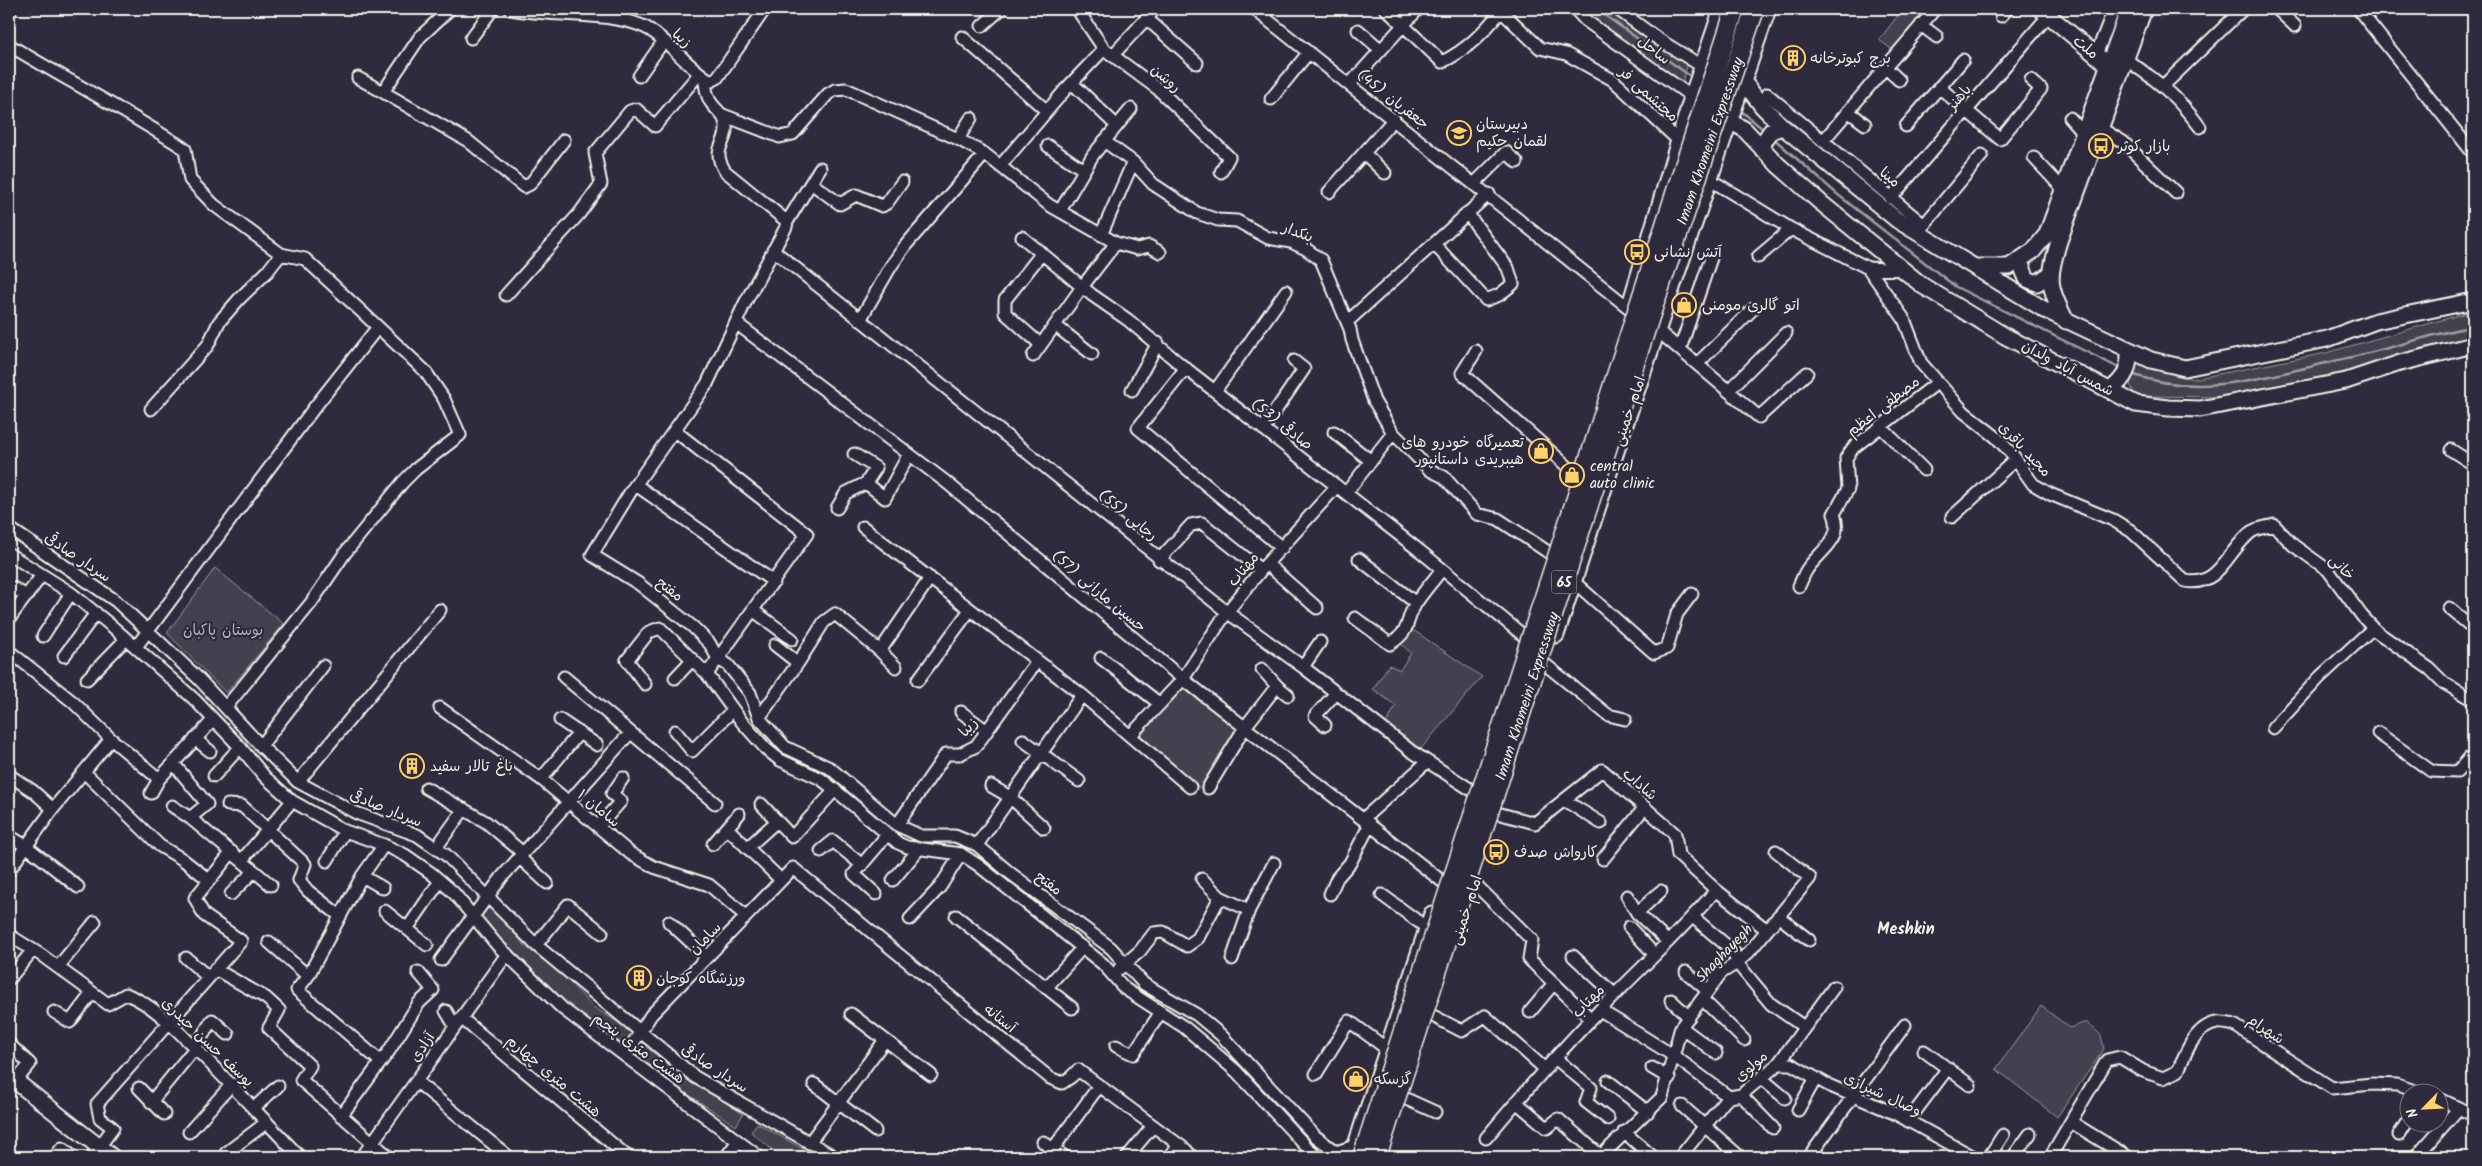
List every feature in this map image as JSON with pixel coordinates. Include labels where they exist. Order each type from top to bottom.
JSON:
[{"type":"highway","name":"Imam Khomeini Expressway","points":[[1357,1153],[1735,9]]},
{"type":"highway","name":"Imam Khomeini Expressway","points":[[1377,1157],[1651,314],[1754,9]]},
{"type":"main road","name":"امام خمینی","points":[[1357,1153],[1427,928],[1577,475],[1692,97],[1722,9]]},
{"type":"main road","name":"امام خمینی","points":[[1385,1157],[1632,401],[1768,9]]},
{"type":"main road","points":[[1974,267],[2009,267],[2033,251],[2047,234],[2083,133],[2102,60],[2129,9]]},
{"type":"main road","points":[[2066,321],[2053,293],[2049,275],[2059,241],[2144,9]]},
{"type":"main road","name":"ملت","points":[[2045,12],[2102,60]]},
{"type":"main road","points":[[1743,81],[1762,106],[1783,127],[1897,220],[2045,310],[2152,360],[2185,368],[2327,339],[2376,321],[2473,301]]},
{"type":"main road","name":"شمس آباد ولدان","points":[[1729,121],[1744,129],[1763,150],[1813,196],[1923,286],[2005,336],[2136,404],[2200,409],[2346,380],[2400,363],[2473,345]]},
{"type":"main road","points":[[1763,150],[1763,143],[1771,131],[1783,127]]},
{"type":"main road","points":[[2019,260],[2028,279],[2037,283],[2049,275]]},
{"type":"main road","points":[[2110,390],[2120,383],[2126,373],[2130,362],[2129,350]]},
{"type":"main road","points":[[1604,390],[1632,401]]},
{"type":"main road","points":[[12,1079],[102,1154]]},
{"type":"street","points":[[383,92],[420,37],[450,9]]},
{"type":"street","points":[[471,38],[493,9]]},
{"type":"street","name":"زیبا","points":[[510,9],[617,19],[649,29],[702,76]]},
{"type":"street","points":[[702,76],[712,82],[717,78],[765,9]]},
{"type":"street","points":[[982,26],[1001,9]]},
{"type":"street","points":[[1077,9],[1109,52]]},
{"type":"street","points":[[1001,165],[1072,83],[1147,19],[1155,9]]},
{"type":"street","name":"جعفریان (45)","points":[[1254,9],[1489,194],[1629,308]]},
{"type":"street","points":[[1386,9],[1442,62],[1460,53],[1482,34],[1500,10]]},
{"type":"street","points":[[1350,84],[1418,9]]},
{"type":"street","name":"ساحل","points":[[1575,9],[1585,20],[1692,97]]},
{"type":"street","name":"ساحل","points":[[1617,9],[1658,39],[1703,66]]},
{"type":"street","points":[[1823,141],[1935,9]]},
{"type":"street","points":[[2102,60],[2114,9]]},
{"type":"street","points":[[2163,86],[2243,9]]},
{"type":"street","points":[[2277,9],[2295,26]]},
{"type":"street","points":[[2358,9],[2473,153]]},
{"type":"street","name":"محتشمی فر","points":[[1500,10],[1540,48],[1566,54],[1613,80],[1679,141]]},
{"type":"street","name":"باهنر","points":[[1891,198],[1966,112],[2045,12]]},
{"type":"street","points":[[1147,19],[1197,63]]},
{"type":"street","points":[[1921,25],[1937,37]]},
{"type":"street","points":[[1358,30],[1381,50]]},
{"type":"street","points":[[962,37],[1048,110]]},
{"type":"street","points":[[639,76],[664,42]]},
{"type":"street","points":[[9,45],[66,80],[141,120],[185,149],[190,180],[214,205],[281,254],[305,259],[425,371],[444,399],[460,435],[416,469],[403,482],[345,553],[311,603],[226,707]]},
{"type":"street","name":"روشن","points":[[1109,52],[1158,88],[1230,157],[1220,172]]},
{"type":"street","points":[[1271,99],[1309,52]]},
{"type":"street","points":[[2125,59],[2163,86],[2180,101],[2200,127]]},
{"type":"street","points":[[1906,126],[1963,60]]},
{"type":"street","points":[[1885,67],[1899,80]]},
{"type":"street","points":[[702,76],[711,103],[723,115],[780,137],[793,134],[828,94],[835,90],[846,89],[958,139],[1001,165],[1048,205],[1116,243],[1137,249],[1149,246],[1160,252]]},
{"type":"street","points":[[506,295],[579,214],[601,184],[595,153],[630,112],[636,109],[655,126],[702,76]]},
{"type":"street","points":[[358,78],[468,142],[524,187],[530,184],[564,140]]},
{"type":"street","points":[[1939,87],[2000,140],[2041,89],[2031,80]]},
{"type":"street","points":[[1072,83],[1116,126]]},
{"type":"street","name":"مینا","points":[[1767,94],[1924,225],[1982,155]]},
{"type":"street","points":[[1060,211],[1104,141],[1131,109]]},
{"type":"street","points":[[1848,111],[1865,124]]},
{"type":"street","points":[[723,115],[726,129],[720,146],[719,162],[725,171],[787,222]]},
{"type":"street","points":[[958,139],[972,118]]},
{"type":"street","points":[[2070,118],[2083,133]]},
{"type":"street","points":[[1329,192],[1394,119]]},
{"type":"street","points":[[2100,128],[2123,142],[2176,193]]},
{"type":"street","name":"بنکدار","points":[[1104,141],[1133,162],[1153,184],[1197,213],[1218,220],[1238,221],[1268,238],[1291,242],[1306,249],[1321,260],[1347,322],[1374,401],[1393,433],[1430,470],[1444,477],[1477,514],[1498,520],[1551,554]]},
{"type":"street","points":[[1048,146],[1084,170]]},
{"type":"street","points":[[1476,184],[1506,152],[1517,162]]},
{"type":"street","points":[[1364,153],[1385,174]]},
{"type":"street","points":[[860,320],[891,266],[905,246],[984,154]]},
{"type":"street","points":[[2034,158],[2063,189]]},
{"type":"street","points":[[1101,235],[1133,162]]},
{"type":"street","points":[[774,582],[636,484],[707,384],[772,250],[820,168]]},
{"type":"street","points":[[1709,180],[1792,230],[1868,268],[1903,270]]},
{"type":"street","points":[[811,184],[840,204],[856,195],[882,206],[887,204],[902,182]]},
{"type":"street","points":[[1347,322],[1489,194]]},
{"type":"street","points":[[1434,244],[1486,300],[1499,295],[1513,284],[1508,268],[1467,213]]},
{"type":"street","points":[[1758,257],[1792,230]]},
{"type":"street","name":"صادقی (53)","points":[[1022,237],[1082,287],[1158,344],[1524,636]]},
{"type":"street","points":[[1033,356],[1116,243]]},
{"type":"street","name":"رجایی (55)","points":[[772,250],[1227,612],[1304,667],[1427,762],[1473,791]]},
{"type":"street","points":[[1040,344],[1005,313],[1005,300],[1042,253]]},
{"type":"street","points":[[151,409],[208,345],[219,322],[267,272],[281,254]]},
{"type":"street","points":[[1680,350],[1711,258]]},
{"type":"street","name":"مجید باقری","points":[[1868,268],[1904,319],[1921,363],[1964,412],[1996,437],[2033,484],[2050,494],[2113,520],[2131,531],[2185,581]]},
{"type":"street","points":[[1215,391],[1286,291]]},
{"type":"street","points":[[1697,364],[1753,309]]},
{"type":"street","name":"حسین مارانی (57)","points":[[736,323],[946,482],[1092,606],[1443,882]]},
{"type":"street","points":[[1056,326],[1092,354]]},
{"type":"street","points":[[136,647],[314,408],[378,327]]},
{"type":"street","points":[[1657,330],[1759,417],[1807,373]]},
{"type":"street","points":[[1728,391],[1786,333]]},
{"type":"street","points":[[1132,390],[1158,344]]},
{"type":"street","points":[[1476,351],[1462,372],[1577,475]]},
{"type":"street","points":[[1263,429],[1304,369],[1294,361]]},
{"type":"street","points":[[1186,368],[1138,428],[1282,548]]},
{"type":"street","name":"مصطفی اعظم","points":[[1798,586],[1808,568],[1833,543],[1838,524],[1834,514],[1848,489],[1846,458],[1853,448],[1937,383]]},
{"type":"street","points":[[1880,426],[1924,470]]},
{"type":"street","points":[[675,431],[807,534],[707,674]]},
{"type":"street","points":[[1334,432],[1370,461]]},
{"type":"street","name":"مهتاب","points":[[1130,736],[1184,679],[1227,612],[1264,567],[1370,461],[1393,433]]},
{"type":"street","points":[[2451,450],[2473,464]]},
{"type":"street","points":[[837,508],[846,493],[866,483],[876,468],[854,454]]},
{"type":"street","points":[[866,483],[885,498],[909,454]]},
{"type":"street","points":[[1952,517],[2015,460]]},
{"type":"street","name":"مفتح","points":[[636,484],[592,555],[638,584],[693,627],[710,644],[718,660],[728,665],[750,693],[759,718],[785,747],[830,768],[898,825],[921,836],[955,836],[977,845],[1010,873],[1111,948],[1144,984],[1197,1015],[1221,1035],[1315,1136],[1336,1154],[1357,1153]]},
{"type":"street","points":[[1160,560],[1191,525],[1202,523],[1317,608]]},
{"type":"street","name":"خانی","points":[[2185,581],[2196,583],[2214,576],[2232,552],[2252,531],[2274,525],[2293,545],[2328,570],[2373,628],[2430,669],[2444,683],[2473,700]]},
{"type":"street","points":[[863,527],[1082,695],[1190,787]]},
{"type":"street","name":"سردار صادقی","points":[[9,528],[116,601],[206,686],[261,746],[298,782],[356,813],[417,835],[436,848],[488,894],[536,945],[640,1033],[696,1077],[835,1157]]},
{"type":"street","name":"هشت متری پنجم","points":[[9,556],[71,593],[126,638],[194,699],[212,720],[240,747],[265,778],[292,801],[345,831],[384,844],[405,855],[440,881],[453,892],[507,954],[563,1008],[759,1157]]},
{"type":"street","points":[[1359,559],[1416,603]]},
{"type":"street","points":[[1355,618],[1390,644],[1400,637],[1408,626],[1410,614],[1416,603],[1442,569]]},
{"type":"street","points":[[9,619],[42,575]]},
{"type":"street","points":[[880,651],[930,578]]},
{"type":"street","points":[[1573,582],[1654,653],[1667,648],[1677,614],[1692,594]]},
{"type":"street","points":[[13,588],[27,596]]},
{"type":"street","points":[[43,636],[71,593]]},
{"type":"street","points":[[2449,608],[2473,628]]},
{"type":"street","points":[[298,782],[440,610]]},
{"type":"street","points":[[754,610],[792,639]]},
{"type":"street","points":[[918,680],[970,610]]},
{"type":"street","points":[[64,656],[96,613]]},
{"type":"street","points":[[759,718],[824,622],[835,614],[880,651],[896,667]]},
{"type":"street","points":[[645,684],[627,660],[649,632],[660,628],[707,674],[732,710],[755,738],[780,760],[821,779],[879,825],[887,835],[898,843],[919,849],[961,854],[940,887],[910,919]]},
{"type":"street","points":[[2273,728],[2320,677],[2373,628]]},
{"type":"street","points":[[88,679],[126,638]]},
{"type":"street","points":[[1304,667],[1320,642]]},
{"type":"street","points":[[775,645],[798,663]]},
{"type":"street","points":[[9,651],[73,702],[111,739],[159,778]]},
{"type":"street","points":[[1101,658],[1160,704]]},
{"type":"street","points":[[675,678],[692,660]]},
{"type":"street","name":"زیبا","points":[[898,825],[946,754],[960,754],[976,746],[1037,661]]},
{"type":"street","points":[[1546,665],[1608,715],[1626,718]]},
{"type":"street","points":[[261,746],[323,666]]},
{"type":"street","points":[[1262,669],[1288,695]]},
{"type":"street","points":[[564,678],[715,803]]},
{"type":"street","points":[[194,699],[206,686]]},
{"type":"street","points":[[1208,788],[1245,727],[1277,686]]},
{"type":"street","points":[[1325,725],[1315,716],[1336,693]]},
{"type":"street","points":[[977,845],[1082,695]]},
{"type":"street","name":"سامان ۱","points":[[440,708],[541,780],[631,854],[654,867],[709,885],[746,916]]},
{"type":"street","points":[[675,731],[692,751],[732,710]]},
{"type":"street","points":[[961,712],[987,731]]},
{"type":"street","points":[[150,793],[159,778],[212,720]]},
{"type":"street","points":[[560,720],[597,745]]},
{"type":"street","points":[[541,780],[579,733]]},
{"type":"street","points":[[441,960],[488,894],[630,733]]},
{"type":"street","points":[[2378,733],[2431,771],[2457,772],[2473,754]]},
{"type":"street","points":[[195,738],[210,751]]},
{"type":"street","points":[[9,870],[53,809],[111,739]]},
{"type":"street","points":[[1023,740],[1079,781]]},
{"type":"street","points":[[214,776],[240,747]]},
{"type":"street","points":[[1330,894],[1337,878],[1350,863],[1366,822],[1427,762]]},
{"type":"street","points":[[173,763],[207,804],[190,818]]},
{"type":"street","name":"شاداب","points":[[1497,813],[1535,823],[1602,770],[1675,834],[1678,855],[1716,890],[1766,930]]},
{"type":"street","points":[[84,772],[160,846],[210,880]]},
{"type":"street","points":[[9,775],[33,791],[53,809]]},
{"type":"street","points":[[598,827],[621,801],[612,794],[623,778]]},
{"type":"street","points":[[991,786],[1010,797],[1044,828]]},
{"type":"street","points":[[426,788],[486,822],[547,883]]},
{"type":"street","points":[[761,804],[792,838],[836,790]]},
{"type":"street","points":[[1564,800],[1601,823]]},
{"type":"street","points":[[242,860],[292,801]]},
{"type":"street","points":[[228,805],[242,806],[305,864],[299,880],[308,891],[340,916]]},
{"type":"street","points":[[172,806],[190,818],[271,885]]},
{"type":"street","points":[[1603,859],[1645,808]]},
{"type":"street","points":[[436,848],[464,809]]},
{"type":"street","points":[[713,844],[739,814]]},
{"type":"street","points":[[747,848],[777,821]]},
{"type":"street","points":[[727,828],[781,880]]},
{"type":"street","points":[[327,861],[345,831]]},
{"type":"street","points":[[876,894],[854,874],[887,835]]},
{"type":"street","points":[[9,836],[26,846],[78,887]]},
{"type":"street","points":[[821,851],[833,841],[862,864]]},
{"type":"street","points":[[381,1062],[297,990],[308,976],[362,876],[384,844]]},
{"type":"street","points":[[893,880],[919,849]]},
{"type":"street","name":"Shaghayegh","points":[[1601,1157],[1624,1132],[1648,1112],[1662,1097],[1669,1078],[1681,1027],[1721,973],[1737,964],[1810,878],[1776,851]]},
{"type":"street","points":[[102,1154],[113,1128],[100,1118],[97,1104],[241,941],[204,915],[195,898],[232,852]]},
{"type":"street","name":"مفتح","points":[[961,854],[1083,947],[1126,990],[1190,1032],[1236,1071],[1316,1157]]},
{"type":"street","points":[[1232,959],[1249,910],[1274,863]]},
{"type":"street","name":"سامان","points":[[625,1056],[651,1015],[793,868]]},
{"type":"street","name":"آستانه","points":[[793,868],[1050,1078],[1062,1083],[1078,1070],[1179,1145],[1192,1157]]},
{"type":"street","points":[[231,894],[254,871]]},
{"type":"street","points":[[362,876],[383,888]]},
{"type":"street","points":[[1202,878],[1220,897],[1249,910]]},
{"type":"street","points":[[407,929],[440,881]]},
{"type":"street","points":[[1474,884],[1532,940],[1529,959],[1591,1019]]},
{"type":"street","name":"مهتاب","points":[[1486,1138],[1591,1019],[1693,917],[1716,890]]},
{"type":"street","points":[[1637,913],[1661,891]]},
{"type":"street","points":[[1382,895],[1427,928]]},
{"type":"street","points":[[1627,896],[1637,913],[1668,942]]},
{"type":"street","points":[[1114,976],[1124,963],[1140,951],[1154,933],[1163,932],[1187,946],[1198,938],[1220,897]]},
{"type":"street","points":[[536,945],[568,905],[602,933]]},
{"type":"street","points":[[385,911],[427,945]]},
{"type":"street","points":[[956,916],[1072,1008]]},
{"type":"street","points":[[1778,916],[1809,940]]},
{"type":"street","points":[[1693,917],[1732,951],[1737,964],[1771,1004],[1804,1027]]},
{"type":"street","points":[[58,967],[95,922]]},
{"type":"street","points":[[669,922],[707,957]]},
{"type":"street","points":[[1628,927],[1655,955]]},
{"type":"street","name":"یوسف حسن حیدری","points":[[9,934],[108,1004],[126,994],[138,998],[170,1023],[232,1084],[300,1157]]},
{"type":"street","points":[[269,942],[308,976]]},
{"type":"street","points":[[1046,988],[1083,947]]},
{"type":"street","points":[[9,979],[34,950]]},
{"type":"street","name":"آزادی","points":[[362,1157],[507,954]]},
{"type":"street","points":[[1573,956],[1615,995]]},
{"type":"street","points":[[186,958],[212,973],[266,998],[278,1010],[269,1028],[310,1066],[301,1080],[372,1144],[390,1157]]},
{"type":"street","points":[[341,1116],[381,1062],[419,1003],[433,990],[418,972]]},
{"type":"street","points":[[1686,972],[1744,1040]]},
{"type":"street","points":[[1530,1012],[1554,983]]},
{"type":"street","name":"مولوی","points":[[1680,1157],[1705,1126],[1735,1096],[1778,1064],[1834,987]]},
{"type":"street","points":[[54,1012],[70,1022],[92,993]]},
{"type":"street","points":[[1671,1000],[1689,1017]]},
{"type":"street","points":[[1600,1010],[1735,1096],[1773,1128]]},
{"type":"street","name":"هشت متری چهارم","points":[[446,1011],[628,1157]]},
{"type":"street","points":[[1116,1046],[1132,1054],[1161,1012]]},
{"type":"street","points":[[852,1014],[930,1075]]},
{"type":"street","points":[[1431,1015],[1462,1031],[1485,1016],[1545,1069]]},
{"type":"street","points":[[151,1102],[195,1048],[212,1020],[228,1034]]},
{"type":"street","points":[[1316,1074],[1349,1021],[1388,1049]]},
{"type":"street","name":"شهرام","points":[[2050,1157],[2107,1060],[2120,1057],[2144,1071],[2163,1078],[2178,1071],[2188,1046],[2204,1029],[2217,1023],[2234,1025],[2332,1088],[2372,1084],[2400,1086]]},
{"type":"street","points":[[1809,1157],[1852,1095],[1905,1025]]},
{"type":"street","points":[[1681,1027],[1716,1053]]},
{"type":"street","points":[[809,1143],[885,1040]]},
{"type":"street","points":[[9,1044],[30,1064],[12,1079]]},
{"type":"street","points":[[1924,1051],[1970,1085]]},
{"type":"street","points":[[1555,1058],[1591,1088],[1586,1102],[1608,1120]]},
{"type":"street","name":"وصال شیرازی","points":[[1778,1064],[1792,1064],[1816,1078],[1908,1121],[1974,1157]]},
{"type":"street","points":[[1652,1068],[1669,1078]]},
{"type":"street","points":[[1908,1121],[1948,1068]]},
{"type":"street","points":[[1761,1078],[1785,1098]]},
{"type":"street","points":[[1798,1110],[1816,1078]]},
{"type":"street","points":[[416,1082],[509,1157]]},
{"type":"street","points":[[1608,1082],[1648,1112]]},
{"type":"street","points":[[189,1132],[232,1084]]},
{"type":"street","points":[[814,1084],[875,1131]]},
{"type":"street","points":[[254,1108],[278,1086]]},
{"type":"street","points":[[1050,1153],[1099,1086]]},
{"type":"street","points":[[139,1088],[164,1114]]},
{"type":"street","points":[[1404,1098],[1435,1112]]},
{"type":"street","points":[[1516,1102],[1547,1128],[1558,1119],[1601,1157]]},
{"type":"street","points":[[2450,1104],[2473,1114]]},
{"type":"street","points":[[1682,1106],[1740,1157]]},
{"type":"street","points":[[2416,1157],[2459,1108]]},
{"type":"street","points":[[226,1153],[267,1122]]},
{"type":"street","points":[[2071,1122],[2128,1157]]},
{"type":"street","points":[[1127,1157],[1153,1126]]},
{"type":"street","points":[[1624,1132],[1654,1157]]},
{"type":"street","points":[[2013,1157],[2030,1134]]},
{"type":"street","points":[[1989,1157],[2003,1135]]},
{"type":"street","points":[[726,1157],[738,1141]]},
{"type":"street","points":[[1043,1142],[1050,1153],[1065,1157]]},
{"type":"street","points":[[1169,1157],[1179,1145]]},
{"type":"street","points":[[55,1157],[62,1148],[74,1157]]},
{"type":"green space","points":[[1581,9],[1608,9],[1688,63],[1682,83]]},
{"type":"green space","points":[[1903,9],[1916,9],[1923,13],[1894,51],[1879,40]]},
{"type":"green space","points":[[2473,311],[2473,339],[2342,374],[2231,397],[2135,396],[2130,384],[2138,363],[2193,379],[2326,353]]},
{"type":"green space","name":"بوستان پاکبان","points":[[215,568],[284,624],[226,693],[167,633]]},
{"type":"green space","points":[[1413,630],[1482,677],[1419,751],[1385,725],[1396,706],[1373,689],[1389,665],[1400,670],[1411,653],[1401,644]]},
{"type":"green space","points":[[1184,688],[1238,729],[1201,789],[1138,733]]},
{"type":"green space","points":[[488,903],[526,947],[561,973],[593,1007],[634,1032],[625,1045],[584,1019],[546,987],[511,952],[477,916]]},
{"type":"green space","points":[[2041,1006],[2070,1028],[2086,1022],[2101,1035],[2104,1049],[2057,1117],[1996,1069]]},
{"type":"green space","points":[[642,1044],[679,1072],[743,1114],[736,1126],[683,1091],[636,1054]]},
{"type":"green space","points":[[757,1123],[817,1157],[781,1157],[751,1132]]},
{"type":"waterway","points":[[1596,9],[1693,78]]},
{"type":"waterway","points":[[1740,110],[1764,130]]},
{"type":"waterway","points":[[1772,137],[1837,194],[1956,287],[2121,369]]},
{"type":"waterway","points":[[2131,374],[2155,381],[2178,384],[2200,385],[2245,381],[2378,351],[2445,332],[2473,327]]},
{"type":"place","name":"برج کبوترخانه","points":[[1793,58]]},
{"type":"place","name":"دبیرستان لقمان حکیم","points":[[1459,133]]},
{"type":"place","name":"بازار کوثر","points":[[2101,146]]},
{"type":"place","name":"آتش نشانی","points":[[1637,252]]},
{"type":"place","name":"اتو گالری مومنی","points":[[1684,305]]},
{"type":"place","name":"تعمیرگاه خودرو های هیبریدی داستانپور","points":[[1541,451]]},
{"type":"place","name":"central auto clinic","points":[[1572,475]]},
{"type":"place","name":"باغ تالار سفید","points":[[412,766]]},
{"type":"place","name":"کارواش صدف","points":[[1496,852]]},
{"type":"place","name":"ورزشگاه کوجان","points":[[639,978]]},
{"type":"place","name":"گزسکه","points":[[1356,1079]]},
{"type":"district","name":"Meshkin","points":[[1906,928]]}]
